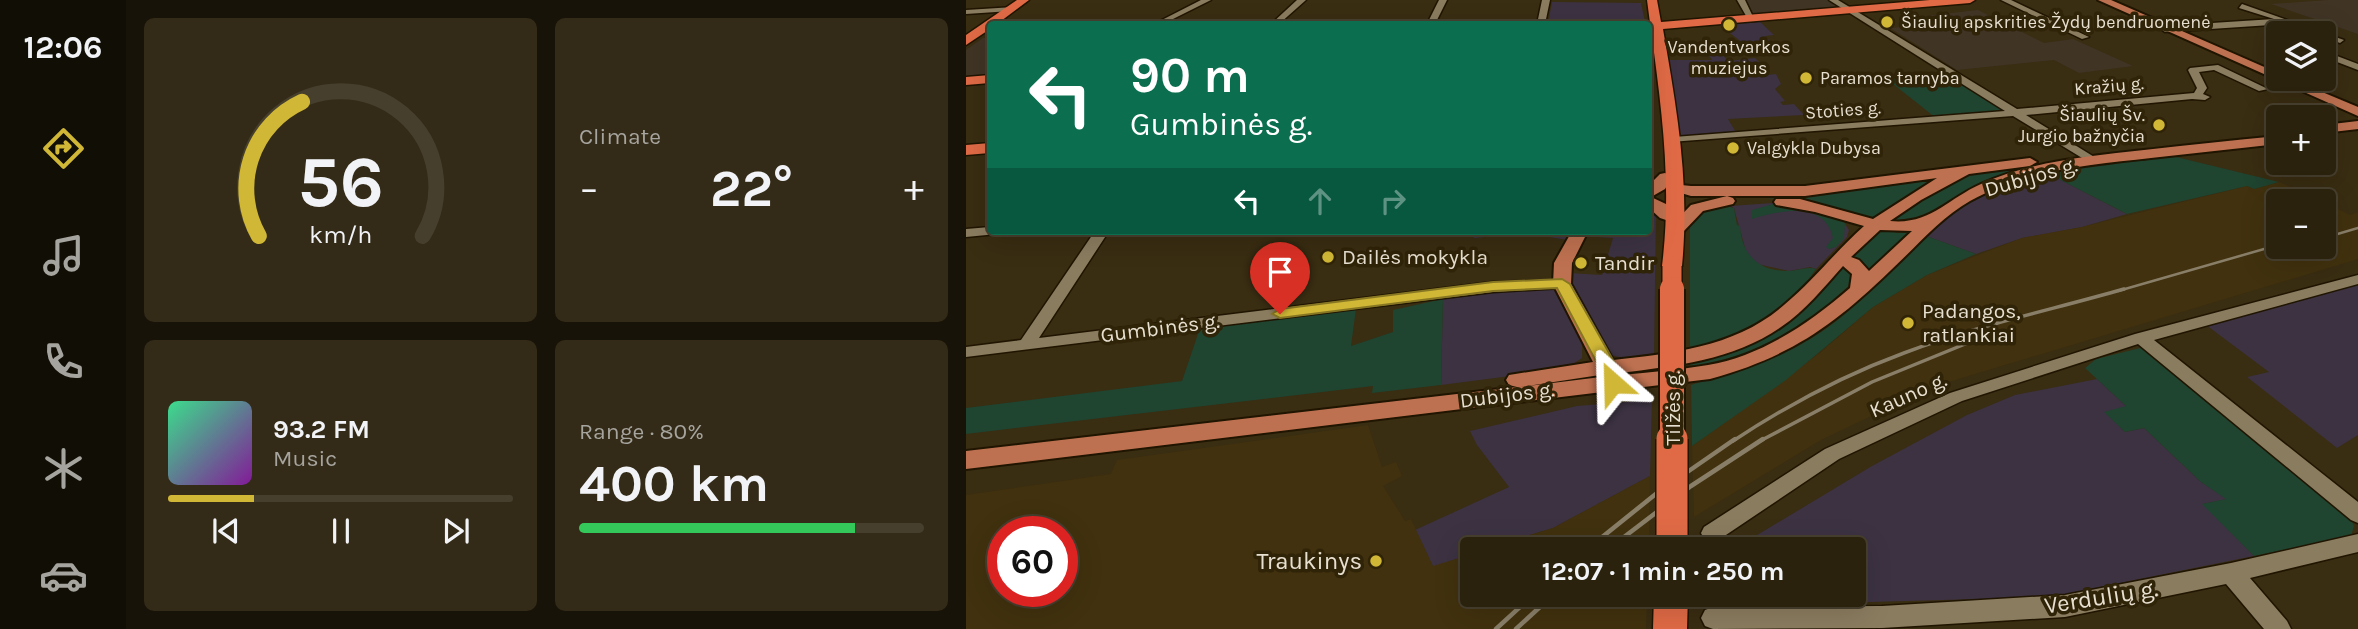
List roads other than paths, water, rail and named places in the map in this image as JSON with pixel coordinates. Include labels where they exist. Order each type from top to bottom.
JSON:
[{"type":"highway","points":[[994,21],[1024,0]]},
{"type":"highway","points":[[1652,27],[1970,0]]},
{"type":"highway","points":[[966,41],[987,26]]},
{"type":"highway","name":"Tilžės g.","points":[[1652,39],[1656,87],[1674,140],[1671,182],[1672,537]]},
{"type":"highway","name":"Tilžės g.","points":[[1652,64],[1671,182]]},
{"type":"highway","points":[[966,81],[987,79]]},
{"type":"highway","points":[[966,150],[987,148]]},
{"type":"highway","points":[[1670,629],[1671,607]]},
{"type":"main road","points":[[2104,0],[2266,71]]},
{"type":"main road","points":[[2111,0],[2168,29]]},
{"type":"main road","points":[[2314,91],[2358,109]]},
{"type":"main road","points":[[2317,91],[2358,109]]},
{"type":"main road","points":[[2336,128],[2358,125]]},
{"type":"main road","points":[[2336,135],[2358,133]]},
{"type":"main road","name":"Dubijos g.","points":[[1671,222],[1703,205],[1742,197],[2266,139]]},
{"type":"main road","name":"Dubijos g.","points":[[966,450],[1564,374],[1693,375],[1750,361],[1795,341],[1827,319],[1935,219],[1966,197],[2022,175],[2088,158]]},
{"type":"main road","name":"Dubijos g.","points":[[966,460],[1610,375],[1687,358],[1741,341],[1775,322],[1794,307],[1876,223],[1911,198],[1963,172]]},
{"type":"main road","points":[[1652,192],[1671,182]]},
{"type":"main road","name":"Dubijos g.","points":[[1671,182],[1691,191],[1790,202],[1836,211],[1876,223]]},
{"type":"main road","points":[[1652,203],[1660,207],[1671,222]]},
{"type":"main road","points":[[1836,211],[1848,220],[1853,230],[1844,254],[1861,273],[1859,290]]},
{"type":"main road","points":[[1876,223],[1908,228],[1935,219]]},
{"type":"main road","points":[[1578,235],[1560,271],[1562,284],[1610,375]]},
{"type":"main road","points":[[1564,374],[1586,359],[1589,335]]},
{"type":"street","points":[[1164,21],[1206,0]]},
{"type":"street","points":[[1278,21],[1302,0]]},
{"type":"street","points":[[1432,21],[1443,0]]},
{"type":"street","points":[[1542,21],[1546,0]]},
{"type":"street","points":[[1741,0],[1752,19]]},
{"type":"street","points":[[1833,0],[2088,158]]},
{"type":"street","points":[[2005,0],[2085,37]]},
{"type":"street","points":[[2242,6],[2287,21]]},
{"type":"street","points":[[966,12],[1011,9]]},
{"type":"street","points":[[2168,29],[2266,22]]},
{"type":"street","points":[[2336,39],[2340,40]]},
{"type":"street","points":[[2336,58],[2358,66]]},
{"type":"street","name":"Kražių g.","points":[[2015,113],[2201,97],[2202,88],[2193,70],[2210,67],[2263,89]]},
{"type":"street","name":"Stoties g.","points":[[1674,140],[2015,113]]},
{"type":"street","points":[[966,233],[987,231]]},
{"type":"street","points":[[1026,345],[1099,235]]},
{"type":"street","name":"Kauno g.","points":[[1712,533],[1832,454],[1918,412],[1956,397],[2141,338],[2358,279]]},
{"type":"street","name":"Gumbinės g.","points":[[966,352],[1493,287],[1562,284]]},
{"type":"street","points":[[2141,338],[2358,514]]},
{"type":"street","name":"Verdulių g.","points":[[1713,618],[1882,617],[2038,608],[2095,601],[2358,544]]},
{"type":"street","points":[[2231,573],[2279,629]]},
{"type":"railway","points":[[2336,234],[2358,228]]},
{"type":"railway","points":[[2118,291],[2266,248]]},
{"type":"railway","points":[[1733,441],[1816,392],[1882,362],[1931,343],[2124,289]]},
{"type":"railway","points":[[1760,441],[1872,382],[1970,342]]},
{"type":"railway","points":[[1602,537],[1657,493],[1735,439]]},
{"type":"railway","points":[[1624,537],[1691,486],[1763,439]]},
{"type":"railway","points":[[1496,629],[1520,607]]},
{"type":"railway","points":[[1516,629],[1540,607]]},
{"type":"place","name":"Šiaulių apskrities Žydų bendruomenė","points":[[1887,22]]},
{"type":"place","name":"Vandentvarkos muziejus","points":[[1729,25]]},
{"type":"place","name":"Paramos tarnyba","points":[[1806,78]]},
{"type":"place","name":"Šiaulių Šv. Jurgio bažnyčia","points":[[2159,125]]},
{"type":"place","name":"Valgykla Dubysa","points":[[1733,148]]},
{"type":"place","name":"Dailės mokykla","points":[[1328,257]]},
{"type":"place","name":"Tandir","points":[[1581,263]]},
{"type":"place","name":"Padangos, ratlankiai","points":[[1908,323]]},
{"type":"place","name":"Traukinys","points":[[1376,561]]}]
